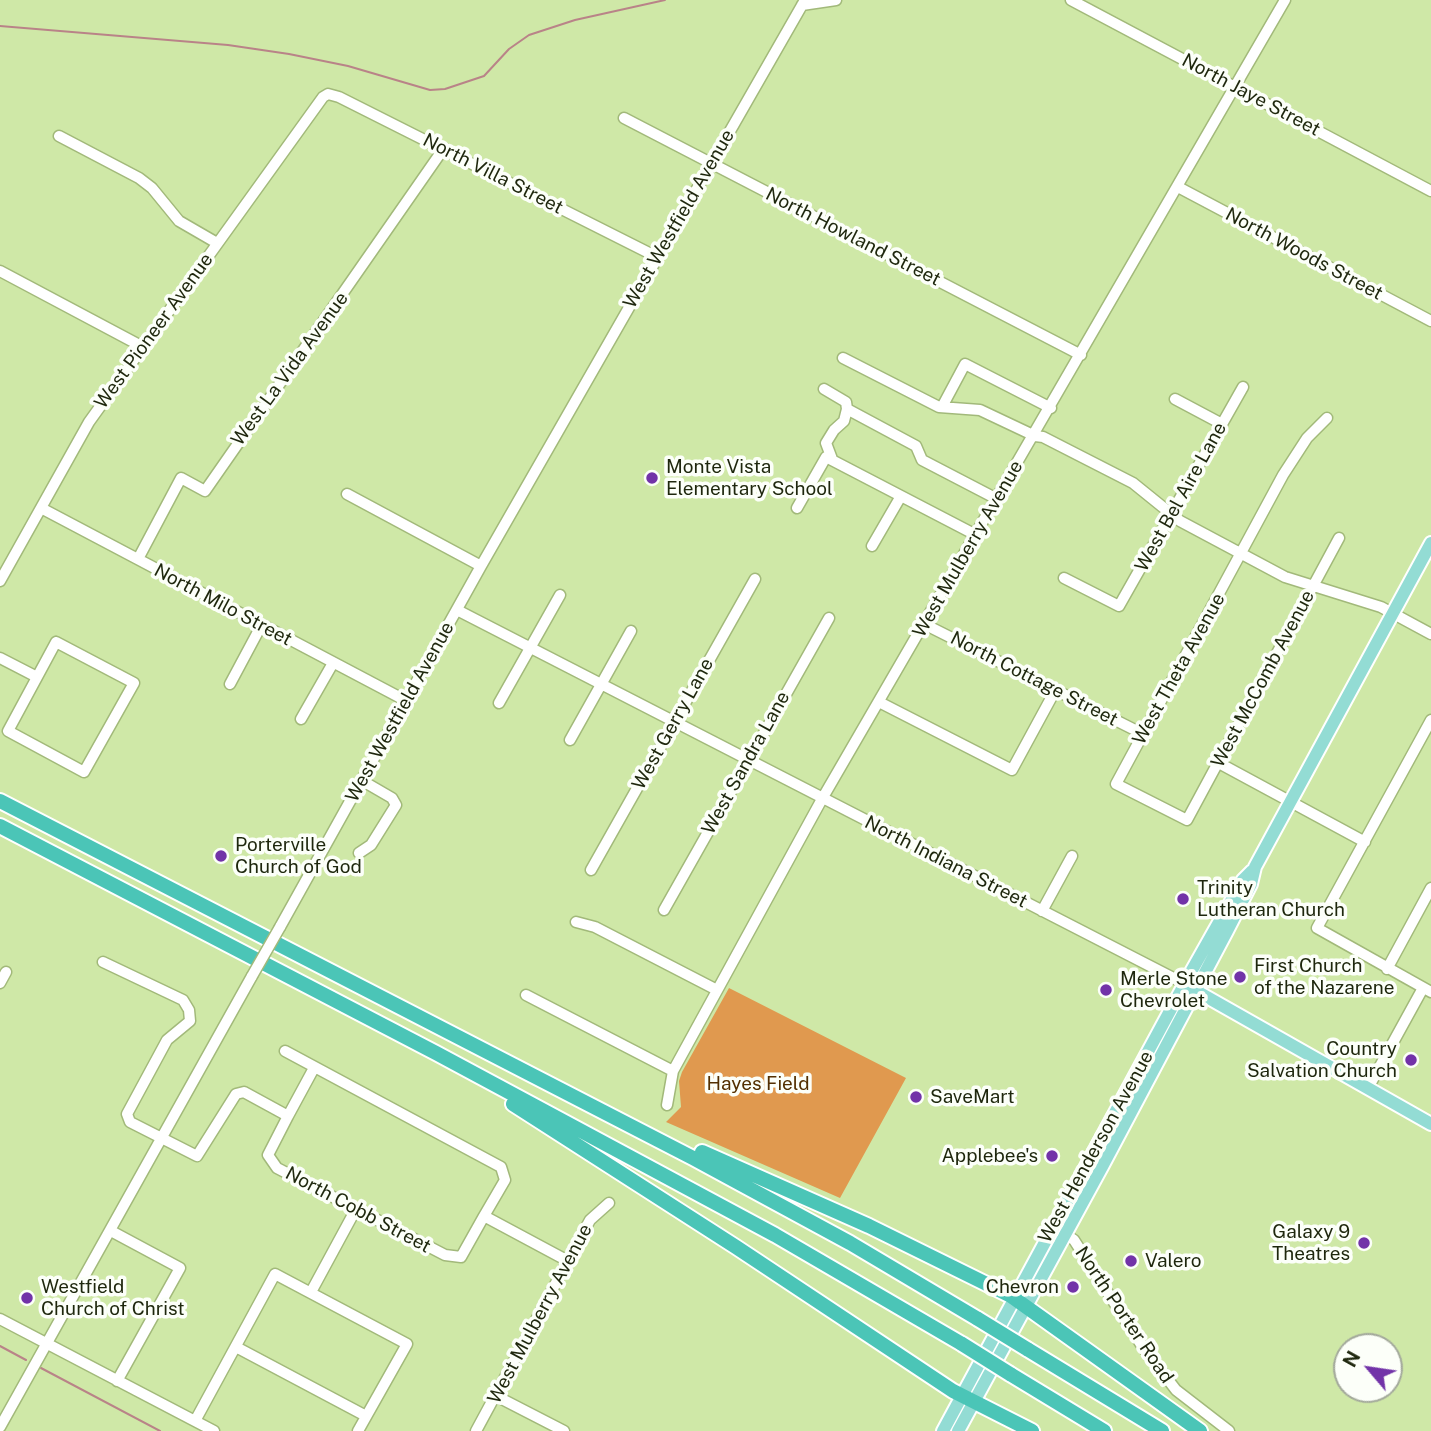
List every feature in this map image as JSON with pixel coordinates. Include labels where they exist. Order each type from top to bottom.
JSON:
[{"type":"highway","points":[[0,801],[800,1214],[1161,1431]]},
{"type":"highway","points":[[0,826],[436,1053],[826,1263],[1104,1431]]},
{"type":"highway","points":[[436,1053],[967,1399],[1032,1431]]},
{"type":"highway","points":[[547,1084],[585,1097],[834,1210],[1020,1301],[1200,1431]]},
{"type":"main road","name":"West Henderson Avenue","points":[[1020,1301],[1066,1233],[1136,1100],[1243,880],[1255,867],[1431,543]]},
{"type":"main road","name":"West Henderson Avenue","points":[[943,1431],[967,1399],[1020,1301],[1052,1225],[1149,1049],[1190,987]]},
{"type":"main road","name":"North Indiana Street","points":[[1190,987],[1431,1124]]},
{"type":"main road","points":[[1136,1100],[1133,1098],[1134,1088],[1147,1061],[1149,1049]]},
{"type":"main road","points":[[1080,1207],[1082,1195],[1108,1142],[1111,1133],[1108,1123]]},
{"type":"main road","name":"West Henderson Avenue","points":[[958,1431],[967,1399]]},
{"type":"street","points":[[804,2],[836,0]]},
{"type":"street","name":"North Jaye Street","points":[[1071,0],[1431,191]]},
{"type":"street","name":"West Mulberry Avenue","points":[[667,1105],[673,1071],[822,799],[1286,0]]},
{"type":"street","name":"West Westfield Avenue","points":[[0,1427],[481,566],[804,2]]},
{"type":"street","name":"North Villa Street","points":[[328,94],[444,148],[657,257]]},
{"type":"street","name":"West Pioneer Avenue","points":[[0,581],[89,422],[319,100],[328,94]]},
{"type":"street","name":"North Howland Street","points":[[624,118],[1082,355]]},
{"type":"street","points":[[59,136],[146,183],[179,221],[217,243]]},
{"type":"street","name":"West La Vida Avenue","points":[[138,559],[181,478],[205,491],[444,148]]},
{"type":"street","name":"North Woods Street","points":[[1178,187],[1431,321]]},
{"type":"street","points":[[0,271],[143,347]]},
{"type":"street","points":[[843,358],[942,407],[980,410],[1035,436],[1043,437],[1133,483],[1171,515],[1242,554],[1312,587],[1352,596],[1393,613],[1431,634]]},
{"type":"street","points":[[942,407],[965,364],[1051,408]]},
{"type":"street","name":"West Bel Aire Lane","points":[[1064,578],[1119,606],[1243,387]]},
{"type":"street","points":[[797,508],[829,458],[826,443],[844,421],[847,409],[846,402],[824,389]]},
{"type":"street","points":[[1175,399],[1222,424]]},
{"type":"street","points":[[847,409],[916,446],[922,460],[997,499]]},
{"type":"street","name":"West Theta Avenue","points":[[1187,820],[1116,784],[1294,456],[1327,418]]},
{"type":"street","points":[[829,458],[976,535]]},
{"type":"street","points":[[346,494],[481,566]]},
{"type":"street","points":[[872,546],[901,496]]},
{"type":"street","name":"North Milo Street","points":[[40,508],[405,704]]},
{"type":"street","name":"West McComb Avenue","points":[[1187,820],[1339,538]]},
{"type":"street","name":"West Gerry Lane","points":[[591,870],[755,579]]},
{"type":"street","points":[[499,704],[559,595]]},
{"type":"street","name":"North Indiana Street","points":[[457,610],[1190,987]]},
{"type":"street","name":"West Sandra Lane","points":[[664,910],[829,618]]},
{"type":"street","name":"North Cottage Street","points":[[924,624],[1143,734]]},
{"type":"street","points":[[230,684],[261,626]]},
{"type":"street","points":[[570,740],[631,631]]},
{"type":"street","points":[[56,642],[134,683],[83,772],[8,731],[37,677],[56,642]]},
{"type":"street","points":[[0,658],[37,677]]},
{"type":"street","points":[[301,719],[332,663]]},
{"type":"street","points":[[879,702],[1012,770],[1056,690]]},
{"type":"street","points":[[1368,1088],[1427,990],[1317,928],[1431,720]]},
{"type":"street","points":[[1217,762],[1365,842]]},
{"type":"street","points":[[359,852],[371,845],[396,805],[392,798],[361,780]]},
{"type":"street","points":[[1042,911],[1072,856]]},
{"type":"street","points":[[1387,969],[1431,888]]},
{"type":"street","points":[[576,922],[595,927],[717,990]]},
{"type":"street","points":[[103,962],[183,1000],[189,1010],[190,1021],[167,1040],[127,1114],[130,1122],[162,1140],[200,1156],[234,1097],[240,1092],[288,1116],[314,1068]]},
{"type":"street","points":[[0,983],[6,972]]},
{"type":"street","points":[[526,995],[673,1071]]},
{"type":"street","points":[[285,1051],[501,1167],[505,1180],[484,1216],[568,1261]]},
{"type":"street","name":"North Cobb Street","points":[[288,1116],[270,1148],[269,1160],[278,1168],[356,1209],[457,1259],[464,1253],[484,1216]]},
{"type":"street","name":"West Mulberry Avenue","points":[[476,1431],[590,1220],[609,1203]]},
{"type":"street","points":[[311,1292],[356,1209]]},
{"type":"street","name":"North Porter Road","points":[[1052,1225],[1074,1240],[1142,1346],[1176,1390],[1229,1431]]},
{"type":"street","points":[[111,1231],[180,1268],[117,1381]]},
{"type":"street","points":[[195,1421],[275,1273],[407,1344],[358,1431]]},
{"type":"street","points":[[0,1319],[214,1431]]},
{"type":"street","points":[[236,1347],[366,1416]]},
{"type":"street","points":[[496,1396],[564,1431]]},
{"type":"green space","name":"Hayes Field","points":[[729,988],[906,1078],[840,1198],[666,1122],[681,1107],[679,1081],[682,1072]]},
{"type":"waterway","points":[[0,26],[228,45],[289,54],[348,66],[430,90],[445,89],[484,76],[509,49],[529,35],[575,20],[665,0]]},
{"type":"waterway","points":[[0,1346],[26,1360]]},
{"type":"waterway","points":[[41,1368],[160,1431]]},
{"type":"place","name":"Monte Vista Elementary School","points":[[652,478]]},
{"type":"place","name":"Porterville Church of God","points":[[221,856]]},
{"type":"place","name":"Trinity Lutheran Church","points":[[1183,899]]},
{"type":"place","name":"First Church of the Nazarene","points":[[1240,977]]},
{"type":"place","name":"Merle Stone Chevrolet","points":[[1106,990]]},
{"type":"place","name":"Country Salvation Church","points":[[1411,1060]]},
{"type":"place","name":"SaveMart","points":[[916,1097]]},
{"type":"place","name":"Applebee's","points":[[1052,1156]]},
{"type":"place","name":"Galaxy 9 Theatres","points":[[1364,1243]]},
{"type":"place","name":"Valero","points":[[1131,1261]]},
{"type":"place","name":"Chevron","points":[[1073,1287]]},
{"type":"place","name":"Westfield Church of Christ","points":[[27,1298]]}]
